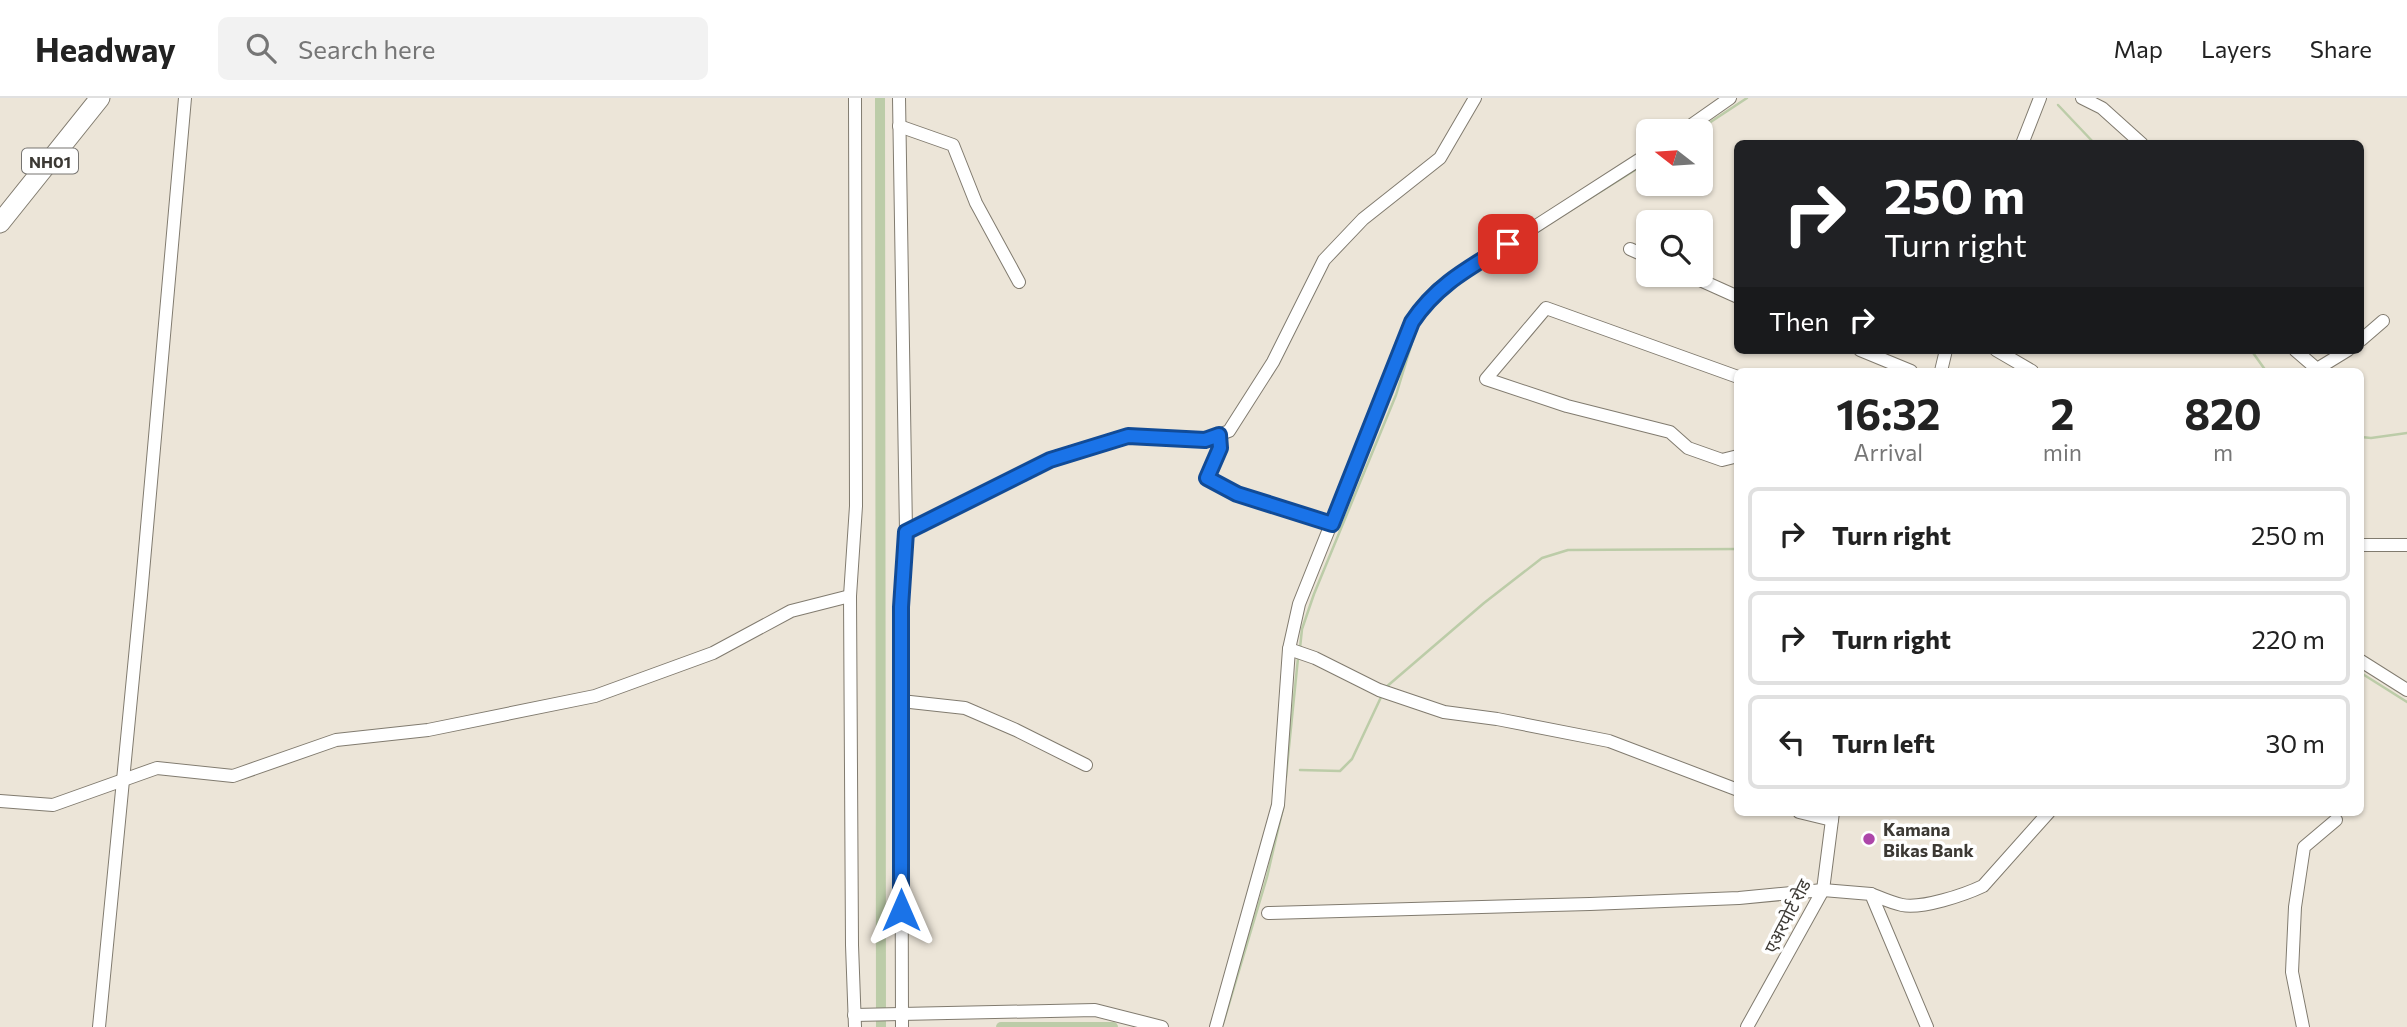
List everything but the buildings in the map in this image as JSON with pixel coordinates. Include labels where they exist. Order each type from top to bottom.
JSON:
[{"type":"highway","name":"NH01","points":[[0,223],[100,98]]},
{"type":"street","points":[[101,1026],[185,98]]},
{"type":"street","points":[[855,98],[856,506],[850,596],[852,945],[858,1019],[902,1021],[1095,1010],[1161,1027]]},
{"type":"street","points":[[900,98],[906,532],[901,607],[902,1021]]},
{"type":"street","points":[[906,532],[1050,460],[1128,436],[1205,440],[1229,431],[1273,362],[1324,260],[1363,219],[1440,158],[1475,98]]},
{"type":"street","points":[[1701,119],[1730,98]]},
{"type":"street","points":[[2024,140],[2040,98]]},
{"type":"street","points":[[2081,98],[2102,108],[2138,140]]},
{"type":"street","points":[[899,126],[953,145],[976,203],[1019,282]]},
{"type":"street","points":[[1216,1027],[1278,806],[1289,649],[1299,604],[1412,322],[1438,289],[1636,162]]},
{"type":"street","points":[[1630,249],[1636,252]]},
{"type":"street","points":[[1713,286],[1734,295]]},
{"type":"street","points":[[1734,376],[1546,308],[1486,379],[1567,406],[1670,432],[1688,448],[1722,460],[1734,457]]},
{"type":"street","points":[[2364,337],[2383,321]]},
{"type":"street","points":[[1870,354],[1904,368]]},
{"type":"street","points":[[2003,354],[2027,368]]},
{"type":"street","points":[[2300,354],[2316,368]]},
{"type":"street","points":[[2319,368],[2341,354]]},
{"type":"street","points":[[1219,435],[1220,448],[1207,478],[1250,499],[1332,524]]},
{"type":"street","points":[[2364,545],[2407,545]]},
{"type":"street","points":[[0,801],[53,805],[158,768],[233,776],[336,740],[428,730],[596,696],[713,653],[791,611],[850,596]]},
{"type":"street","points":[[1289,649],[1315,658],[1379,690],[1444,712],[1497,719],[1609,741],[1734,788]]},
{"type":"street","points":[[2364,664],[2407,691]]},
{"type":"street","points":[[901,701],[965,708],[1086,765]]},
{"type":"street","name":"एअरपोर्ट रोड","points":[[1747,1027],[1823,890],[1832,816]]},
{"type":"street","points":[[1268,913],[1739,898],[1823,890],[1871,894],[1912,905],[1983,886],[2045,816]]},
{"type":"street","points":[[2303,1027],[2292,972],[2295,906],[2304,847],[2336,820]]},
{"type":"street","points":[[1871,894],[1927,1027]]},
{"type":"waterway","points":[[880,98],[881,1027]]},
{"type":"waterway","points":[[1713,120],[1747,98]]},
{"type":"waterway","points":[[2058,105],[2091,140]]},
{"type":"waterway","points":[[1571,210],[1636,169]]},
{"type":"waterway","points":[[1300,648],[1302,629],[1314,594],[1396,395],[1418,323]]},
{"type":"waterway","points":[[2254,354],[2264,368]]},
{"type":"waterway","points":[[2364,437],[2407,433]]},
{"type":"waterway","points":[[1385,688],[1484,603],[1542,558],[1568,550],[1734,549]]},
{"type":"waterway","points":[[1286,777],[1298,658]]},
{"type":"waterway","points":[[2364,675],[2407,702]]},
{"type":"waterway","points":[[1300,770],[1340,771],[1352,759],[1382,695]]},
{"type":"waterway","points":[[1223,1024],[1267,877],[1283,808]]},
{"type":"waterway","points":[[1001,1027],[1113,1027]]},
{"type":"place","name":"Kamana Bikas Bank","points":[[1869,839]]},
{"type":"route","points":[[901,910],[901,607],[906,532],[1050,460],[1128,436],[1205,440],[1219,435],[1220,448],[1207,478],[1237,494],[1275,508],[1332,524],[1412,322],[1422,306],[1438,289],[1508,244]]}]
